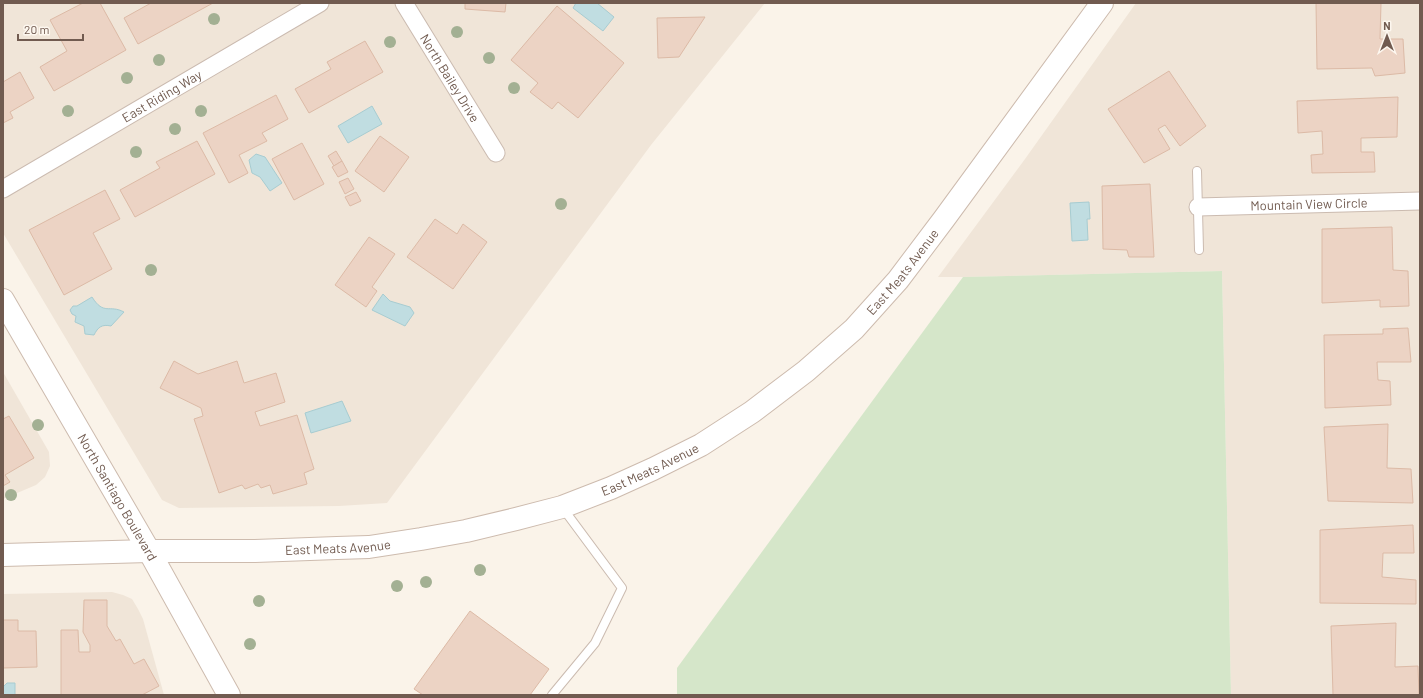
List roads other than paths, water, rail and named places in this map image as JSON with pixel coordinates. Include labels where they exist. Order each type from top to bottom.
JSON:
[{"type":"street","name":"East Riding Way","points":[[3,189],[320,3]]},
{"type":"street","name":"North Bailey Drive","points":[[404,3],[496,153]]},
{"type":"street","name":"East Meats Avenue","points":[[3,555],[149,551],[255,551],[370,546],[466,531],[562,507],[618,485],[701,446],[752,412],[800,375],[854,329],[898,280],[1102,3]]},
{"type":"street","name":"Mountain View Circle","points":[[1198,207],[1420,201]]},
{"type":"street","name":"North Santiago Boulevard","points":[[3,300],[149,551],[229,695]]},
{"type":"lane","points":[[1197,171],[1199,250]]},
{"type":"lane","points":[[552,695],[594,642],[622,588],[562,507]]},
{"type":"water","points":[[576,3],[597,3],[614,17],[603,31],[573,8]]},
{"type":"water","points":[[372,106],[382,124],[348,143],[338,126]]},
{"type":"water","points":[[256,154],[265,157],[282,183],[270,191],[260,177],[252,173],[249,160]]},
{"type":"water","points":[[1089,202],[1090,219],[1087,219],[1088,240],[1072,241],[1070,203]]},
{"type":"water","points":[[383,294],[390,301],[410,307],[414,313],[405,326],[372,310]]},
{"type":"water","points":[[92,297],[96,303],[103,308],[124,312],[111,326],[105,325],[101,327],[94,335],[85,334],[84,326],[75,322],[76,316],[72,314],[70,310],[73,306],[77,306]]},
{"type":"water","points":[[342,401],[351,421],[311,433],[305,413]]},
{"type":"water","points":[[7,683],[15,683],[15,695],[3,695],[3,687]]}]
